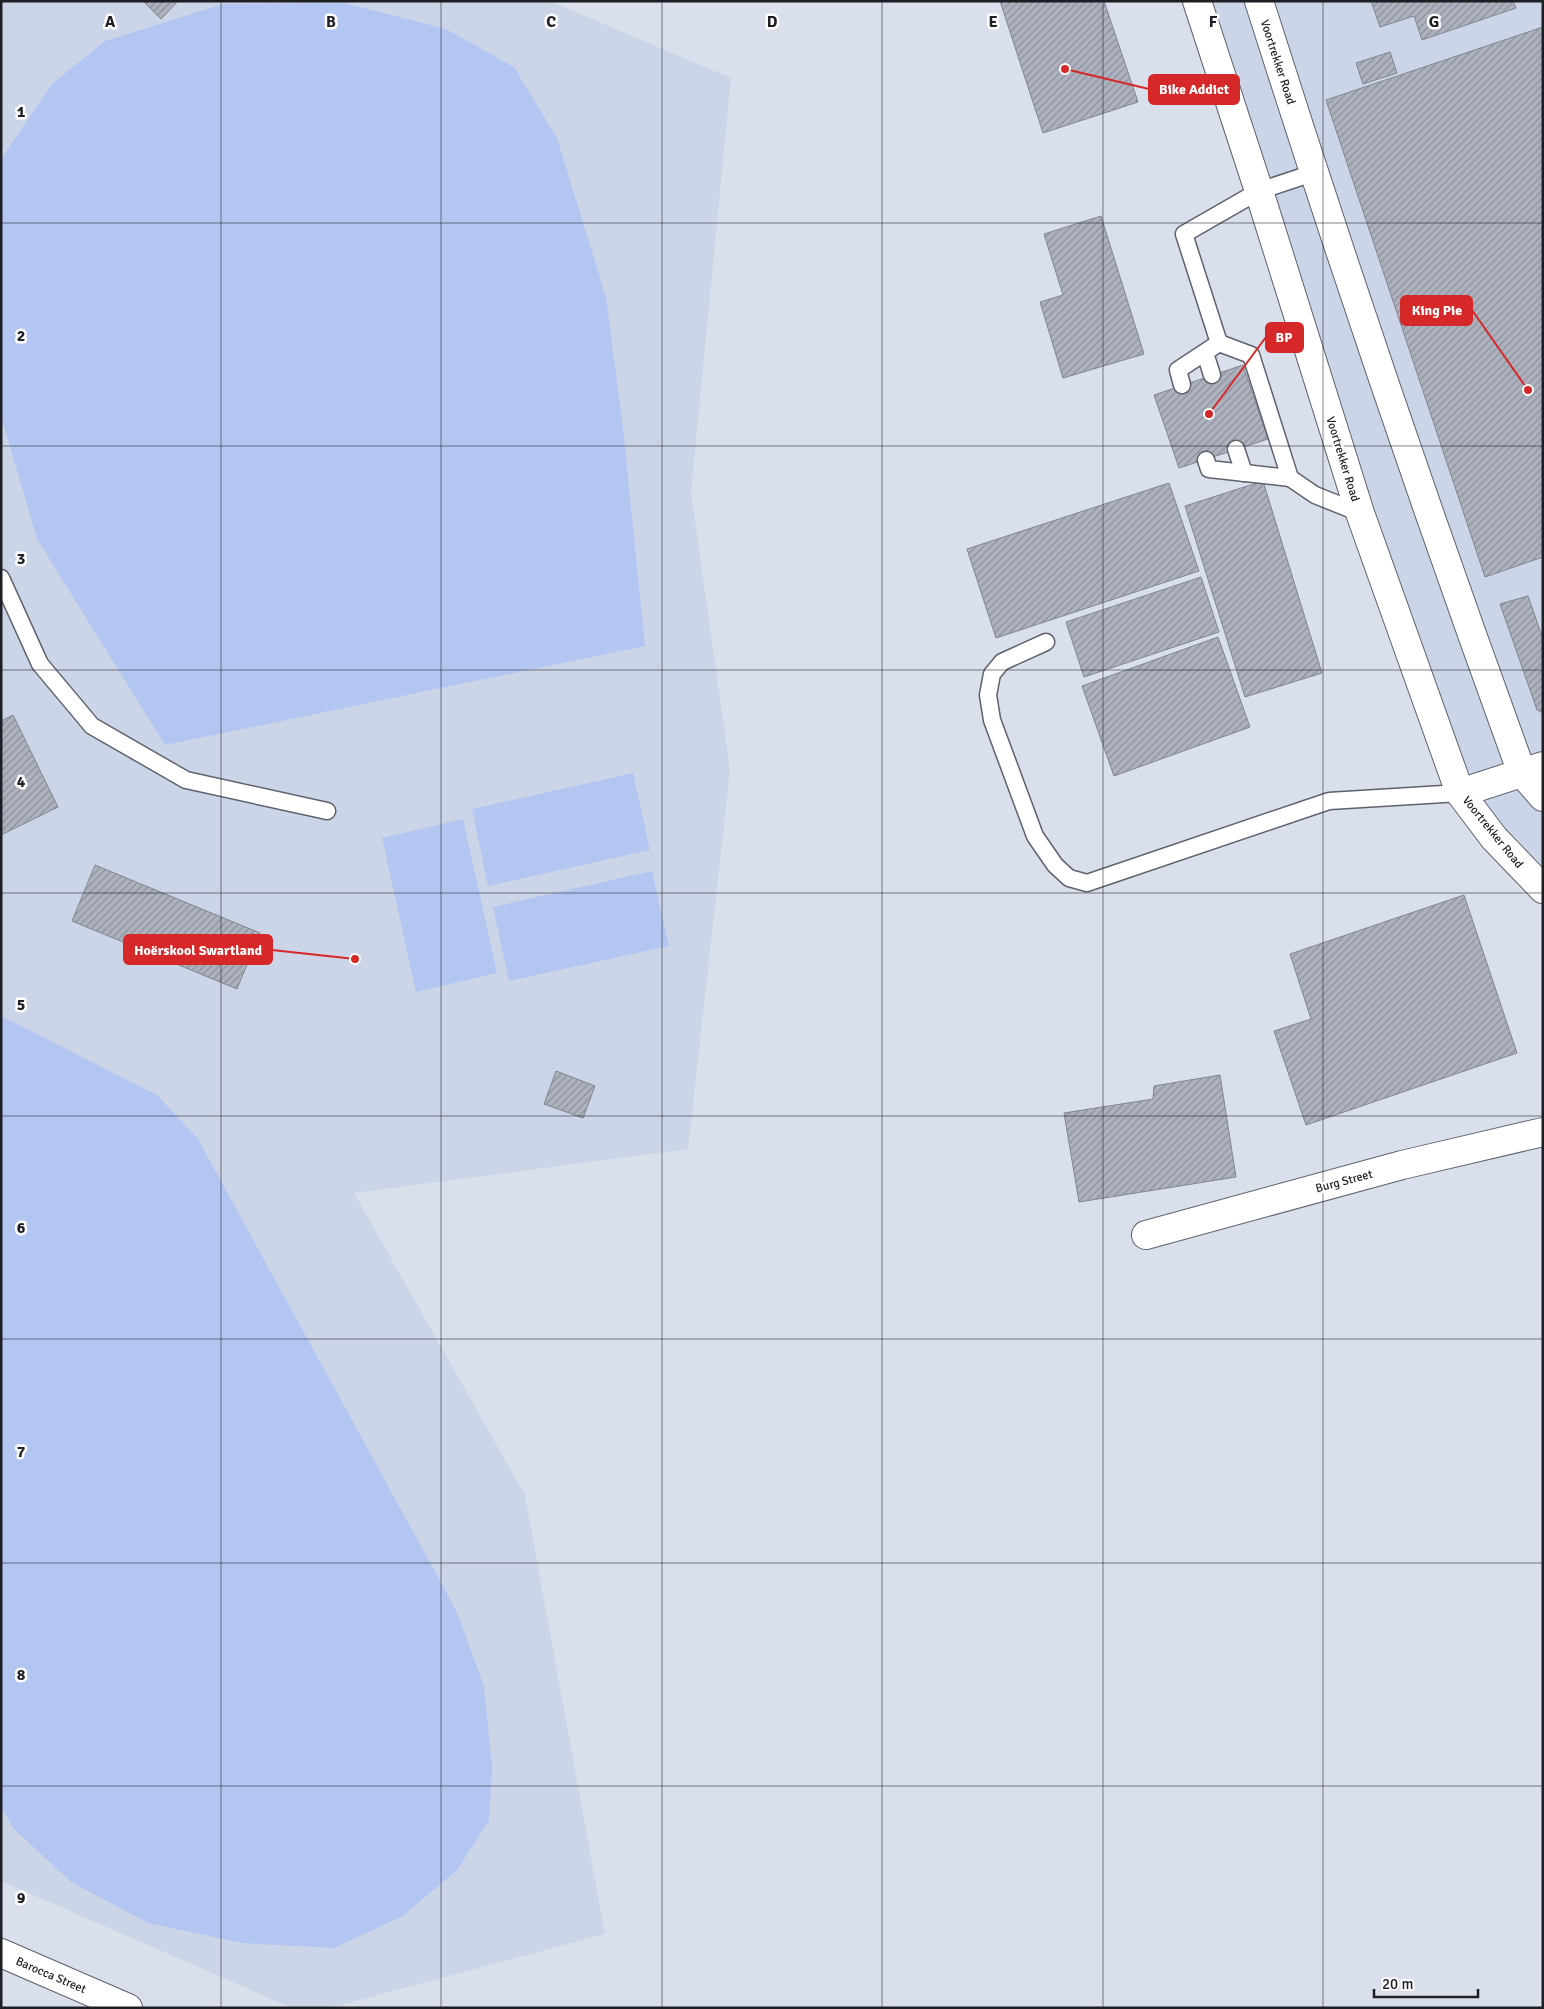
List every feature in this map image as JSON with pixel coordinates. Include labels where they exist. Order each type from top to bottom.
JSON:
[{"type":"main road","name":"Voortrekker Road","points":[[1197,1],[1360,513],[1460,793],[1494,838],[1535,883],[1543,889]]},
{"type":"main road","name":"Voortrekker Road","points":[[1259,1],[1313,173],[1451,577],[1543,797]]},
{"type":"main road","points":[[1460,793],[1532,770]]},
{"type":"main road","name":"Burg Street","points":[[1146,1235],[1402,1165],[1543,1132]]},
{"type":"main road","name":"Barocca Street","points":[[1,1953],[128,2008]]},
{"type":"lane","points":[[1220,343],[1184,234],[1259,191],[1313,173]]},
{"type":"lane","points":[[1182,385],[1178,370],[1220,343]]},
{"type":"lane","points":[[1220,343],[1251,355],[1290,478]]},
{"type":"lane","points":[[1205,352],[1212,375]]},
{"type":"lane","points":[[1236,449],[1244,473]]},
{"type":"lane","points":[[1206,460],[1209,469],[1290,478],[1315,495],[1360,513]]},
{"type":"lane","points":[[1,578],[40,664],[92,726],[186,780],[327,811]]},
{"type":"lane","points":[[1046,642],[1002,662],[992,674],[988,695],[992,720],[1035,836],[1055,865],[1069,878],[1087,883],[1329,801],[1460,793]]},
{"type":"shaded area","points":[[1,1],[550,1],[731,78],[691,492],[730,770],[688,1149],[354,1193],[525,1495],[605,1934],[330,2008],[292,2008],[1,1881]]},
{"type":"shaded area","points":[[1197,1],[1543,1],[1543,889],[1460,793]]},
{"type":"shaded area","points":[[344,3],[446,29],[514,67],[557,138],[606,297],[623,428],[645,646],[165,745],[37,539],[1,416],[1,159],[52,84],[105,41],[223,4]]},
{"type":"shaded area","points":[[633,773],[650,850],[488,886],[472,809]]},
{"type":"shaded area","points":[[463,819],[497,973],[416,992],[382,838]]},
{"type":"shaded area","points":[[652,871],[669,946],[509,981],[493,907]]},
{"type":"shaded area","points":[[1,1016],[157,1095],[198,1139],[456,1610],[484,1686],[492,1767],[489,1821],[457,1870],[403,1916],[334,1948],[242,1943],[148,1923],[71,1882],[13,1828],[1,1806]]},
{"type":"building","points":[[143,1],[178,1],[161,19]]},
{"type":"building","points":[[1000,1],[1104,1],[1138,102],[1043,133]]},
{"type":"building","points":[[1371,1],[1513,1],[1516,8],[1422,40],[1414,16],[1380,27]]},
{"type":"building","points":[[1543,27],[1543,557],[1485,577],[1326,100]]},
{"type":"building","points":[[1390,52],[1397,73],[1363,84],[1356,63]]},
{"type":"building","points":[[1101,216],[1144,354],[1063,378],[1040,302],[1063,295],[1044,234]]},
{"type":"building","points":[[1243,365],[1268,439],[1179,468],[1154,395]]},
{"type":"building","points":[[1263,481],[1322,673],[1245,697],[1185,506]]},
{"type":"building","points":[[1169,483],[1199,571],[996,638],[967,549]]},
{"type":"building","points":[[1201,577],[1219,632],[1084,677],[1066,622]]},
{"type":"building","points":[[1528,596],[1543,639],[1543,713],[1537,710],[1500,604]]},
{"type":"building","points":[[1218,637],[1250,727],[1114,776],[1082,686]]},
{"type":"building","points":[[13,715],[58,807],[1,835],[1,721]]},
{"type":"building","points":[[95,865],[260,933],[237,989],[72,921]]},
{"type":"building","points":[[1464,895],[1517,1053],[1306,1125],[1274,1031],[1311,1019],[1290,954]]},
{"type":"building","points":[[556,1071],[595,1086],[583,1118],[544,1104]]},
{"type":"building","points":[[1220,1075],[1236,1177],[1079,1202],[1064,1113],[1153,1099],[1154,1086]]},
{"type":"place","name":"Bike Addict","points":[[1065,69]]},
{"type":"place","name":"King Pie","points":[[1528,390]]},
{"type":"place","name":"BP","points":[[1209,414]]},
{"type":"place","name":"Hoërskool Swartland","points":[[355,959]]}]
